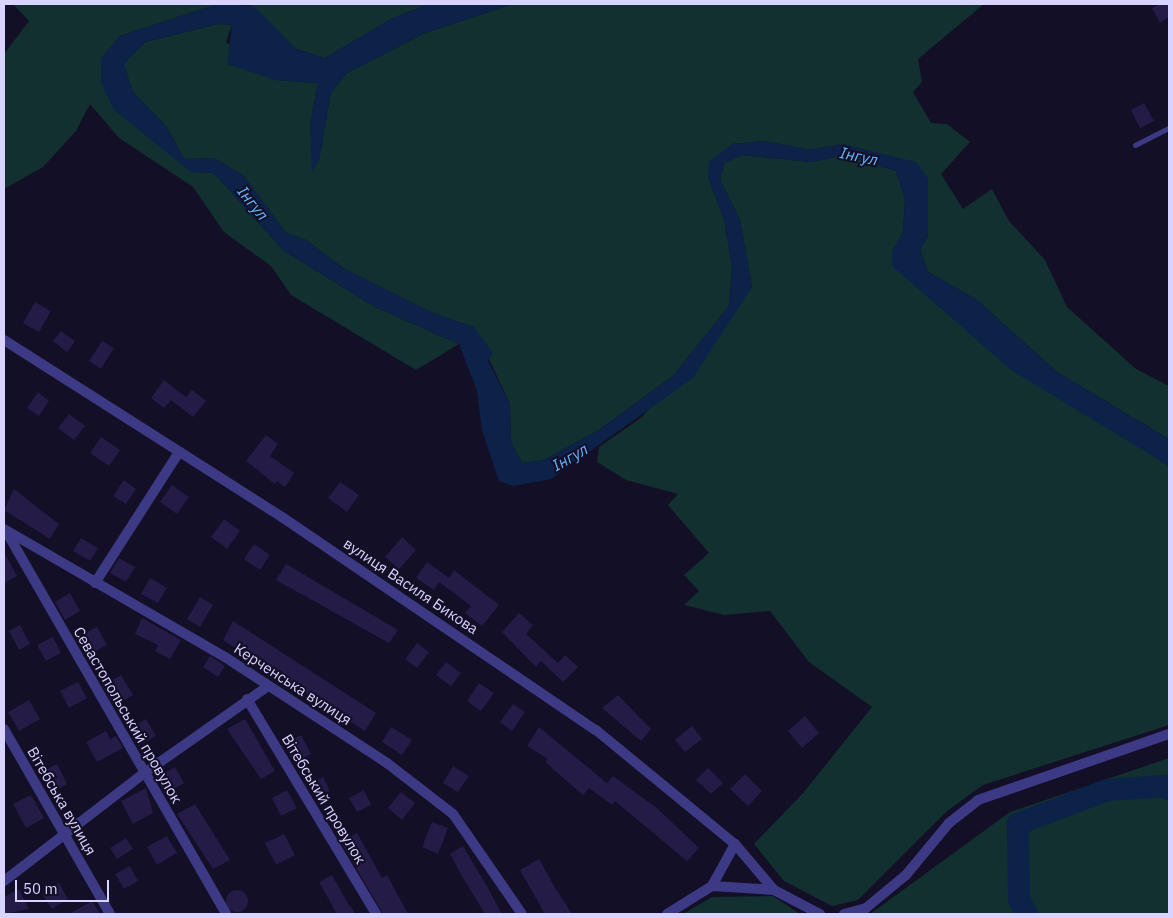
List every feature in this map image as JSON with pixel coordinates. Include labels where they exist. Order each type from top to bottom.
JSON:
[{"type":"street","name":"вулиця Василя Бикова","points":[[4,340],[179,452],[596,730],[735,844],[774,890]]},
{"type":"street","points":[[96,583],[179,452]]},
{"type":"street","name":"Керченська вулиця","points":[[5,529],[96,583],[145,608],[387,763],[453,814],[522,914]]},
{"type":"street","name":"Севастопольський провулок","points":[[5,529],[143,774],[226,914]]},
{"type":"street","points":[[4,882],[143,774],[266,686]]},
{"type":"street","name":"Вітебський провулок","points":[[247,699],[376,914]]},
{"type":"street","name":"Вітебська вулиця","points":[[4,729],[110,914]]},
{"type":"street","points":[[844,914],[866,908],[906,875],[949,823],[978,800],[1169,734]]},
{"type":"street","points":[[667,914],[712,886],[735,844]]},
{"type":"street","points":[[712,886],[774,890],[820,914]]},
{"type":"lane","points":[[1135,145],[1169,128]]},
{"type":"green space","points":[[13,4],[218,4],[120,36],[101,59],[191,172],[214,173],[284,251],[375,307],[459,344],[416,370],[291,295],[271,266],[224,232],[193,187],[119,138],[90,104],[76,131],[43,167],[4,189],[4,54],[29,21]]},
{"type":"green space","points":[[249,4],[429,4],[393,18],[325,58],[296,49]]},
{"type":"green space","points":[[513,4],[984,4],[918,59],[922,82],[913,92],[931,123],[947,124],[970,142],[941,174],[963,209],[992,189],[1009,221],[1045,260],[1067,307],[1136,369],[1169,386],[1169,439],[1057,372],[977,300],[928,272],[920,249],[928,236],[928,179],[843,144],[809,150],[765,141],[732,144],[708,177],[724,219],[732,266],[729,306],[673,376],[599,430],[544,460],[522,463],[511,442],[510,404],[474,327],[435,314],[343,268],[306,240],[286,233],[243,175],[214,158],[184,159],[166,126],[133,92],[123,64],[145,42],[218,24],[232,25],[226,42],[276,80],[318,83],[310,125],[319,160],[331,92],[347,73],[425,33]]},
{"type":"green space","points":[[742,155],[811,162],[845,155],[896,171],[905,200],[903,232],[892,252],[1092,415],[1169,466],[1169,725],[983,785],[947,811],[858,900],[832,906],[784,881],[754,844],[804,792],[872,707],[809,662],[770,611],[724,615],[684,605],[699,591],[684,575],[709,553],[668,505],[678,494],[626,480],[597,462],[599,447],[642,417],[752,287],[740,220],[720,180],[724,163]]},
{"type":"green space","points":[[1169,758],[1169,914],[870,914],[1010,812]]},
{"type":"green space","points":[[773,896],[800,914],[683,914],[712,897]]},
{"type":"water","name":"Інгул","points":[[218,4],[254,6],[296,49],[325,58],[393,18],[429,4],[513,4],[425,33],[347,73],[331,92],[319,160],[312,172],[310,125],[318,83],[276,80],[227,64],[232,25],[218,24],[145,42],[124,64],[133,92],[166,126],[184,159],[214,158],[243,175],[286,233],[306,240],[343,268],[435,314],[474,327],[493,353],[488,361],[510,404],[511,442],[522,463],[544,460],[599,430],[673,376],[729,306],[732,266],[724,219],[708,177],[709,162],[732,144],[765,141],[809,150],[843,144],[916,162],[928,179],[928,236],[920,249],[928,272],[977,300],[1057,372],[1169,439],[1169,466],[1011,370],[892,266],[892,252],[903,232],[905,200],[896,171],[845,155],[811,162],[742,155],[724,163],[720,180],[740,220],[752,287],[693,378],[551,479],[513,486],[499,481],[482,430],[477,391],[459,344],[375,307],[284,251],[214,173],[191,172],[114,110],[101,83],[101,59],[120,36]]},
{"type":"building","points":[[1160,4],[1169,4],[1169,17],[1160,23],[1152,8]]},
{"type":"building","points":[[1144,103],[1154,121],[1140,128],[1131,110]]},
{"type":"building","points":[[35,302],[51,311],[39,332],[23,323]]},
{"type":"building","points":[[61,331],[75,341],[67,352],[53,341]]},
{"type":"building","points":[[102,341],[114,348],[101,369],[89,361]]},
{"type":"building","points":[[164,380],[186,397],[192,390],[206,401],[193,417],[171,400],[164,408],[151,398]]},
{"type":"building","points":[[38,392],[49,401],[39,416],[27,408]]},
{"type":"building","points":[[69,414],[85,426],[74,440],[58,428]]},
{"type":"building","points":[[266,435],[278,444],[270,456],[294,473],[285,487],[277,481],[275,484],[246,461]]},
{"type":"building","points":[[101,437],[120,450],[109,466],[90,453]]},
{"type":"building","points":[[124,480],[136,489],[126,504],[113,496]]},
{"type":"building","points":[[340,482],[359,495],[347,512],[328,498]]},
{"type":"building","points":[[172,485],[189,497],[177,514],[160,502]]},
{"type":"building","points":[[14,489],[59,524],[50,539],[4,510]]},
{"type":"building","points":[[224,519],[240,531],[227,549],[211,537]]},
{"type":"building","points":[[402,537],[416,550],[399,569],[385,557]]},
{"type":"building","points":[[81,538],[98,548],[90,561],[73,551]]},
{"type":"building","points":[[254,544],[270,555],[260,570],[244,559]]},
{"type":"building","points":[[4,552],[17,576],[4,583]]},
{"type":"building","points":[[119,558],[135,567],[126,582],[110,573]]},
{"type":"building","points":[[427,562],[449,578],[454,570],[499,605],[482,626],[465,613],[471,606],[439,582],[434,590],[416,578]]},
{"type":"building","points":[[286,564],[398,630],[389,643],[276,580]]},
{"type":"building","points":[[150,578],[167,588],[158,603],[141,594]]},
{"type":"building","points":[[70,593],[80,611],[65,620],[55,602]]},
{"type":"building","points":[[200,597],[213,605],[200,627],[187,619]]},
{"type":"building","points":[[519,613],[533,625],[526,634],[558,663],[565,655],[578,667],[563,682],[541,661],[536,667],[502,632]]},
{"type":"building","points":[[142,618],[181,640],[170,659],[155,651],[158,645],[135,634]]},
{"type":"building","points":[[233,621],[376,713],[365,731],[223,640]]},
{"type":"building","points":[[20,625],[30,644],[19,650],[9,631]]},
{"type":"building","points":[[97,627],[107,645],[86,656],[76,638]]},
{"type":"building","points":[[53,637],[61,653],[46,661],[37,645]]},
{"type":"building","points":[[417,643],[429,652],[417,668],[405,659]]},
{"type":"building","points":[[210,656],[225,666],[218,677],[203,667]]},
{"type":"building","points":[[446,662],[461,673],[451,686],[436,675]]},
{"type":"building","points":[[121,675],[133,695],[114,706],[102,685]]},
{"type":"building","points":[[78,682],[87,698],[69,708],[60,691]]},
{"type":"building","points":[[479,683],[494,693],[481,711],[467,701]]},
{"type":"building","points":[[618,695],[651,729],[641,741],[602,708]]},
{"type":"building","points":[[29,700],[40,719],[19,731],[8,712]]},
{"type":"building","points":[[513,704],[525,712],[512,731],[500,722]]},
{"type":"building","points":[[805,716],[819,733],[802,748],[788,731]]},
{"type":"building","points":[[146,719],[156,736],[138,746],[128,729]]},
{"type":"building","points":[[245,719],[275,771],[261,779],[227,729]]},
{"type":"building","points":[[692,726],[702,739],[685,752],[675,740]]},
{"type":"building","points":[[391,727],[412,740],[402,755],[382,742]]},
{"type":"building","points":[[539,727],[607,783],[613,776],[658,809],[699,848],[687,861],[615,801],[612,805],[589,788],[583,795],[545,762],[548,759],[527,746]]},
{"type":"building","points":[[106,731],[110,739],[116,736],[123,748],[97,762],[86,742]]},
{"type":"building","points":[[301,735],[311,754],[294,763],[284,745]]},
{"type":"building","points":[[57,764],[67,784],[52,792],[41,772]]},
{"type":"building","points":[[453,766],[469,776],[458,792],[443,783]]},
{"type":"building","points":[[175,767],[184,783],[165,794],[156,778]]},
{"type":"building","points":[[708,768],[723,783],[711,794],[696,780]]},
{"type":"building","points":[[745,774],[762,791],[748,806],[730,789]]},
{"type":"building","points":[[323,777],[330,791],[316,799],[308,785]]},
{"type":"building","points":[[146,788],[153,813],[133,824],[121,801]]},
{"type":"building","points":[[287,790],[297,808],[281,816],[272,798]]},
{"type":"building","points":[[364,790],[371,805],[357,812],[349,798]]},
{"type":"building","points":[[401,792],[415,803],[402,820],[388,808]]},
{"type":"building","points":[[31,795],[44,818],[26,828],[13,804]]},
{"type":"building","points":[[195,804],[230,860],[213,869],[177,814]]},
{"type":"building","points":[[432,822],[448,828],[438,854],[422,847]]},
{"type":"building","points":[[357,833],[382,878],[387,875],[408,914],[383,914],[341,842]]},
{"type":"building","points":[[284,834],[295,855],[276,865],[265,843]]},
{"type":"building","points":[[167,836],[177,853],[157,865],[147,847]]},
{"type":"building","points":[[126,838],[133,849],[117,859],[110,848]]},
{"type":"building","points":[[463,846],[502,914],[485,914],[463,878],[450,854]]},
{"type":"building","points":[[539,859],[572,914],[545,914],[520,870]]},
{"type":"building","points":[[130,866],[138,881],[124,889],[115,874]]},
{"type":"building","points":[[332,875],[356,914],[337,914],[319,882]]},
{"type":"building","points":[[59,883],[68,899],[52,909],[42,894]]},
{"type":"building","points":[[19,889],[29,909],[4,914],[4,897]]},
{"type":"building","points":[[237,890],[247,897],[248,901],[241,911],[237,912],[227,905],[226,901],[233,891]]},
{"type":"building","points":[[92,901],[100,914],[69,914]]},
{"type":"waterway","points":[[1027,914],[1019,899],[1018,824],[1107,790],[1164,786],[1169,789]]}]
